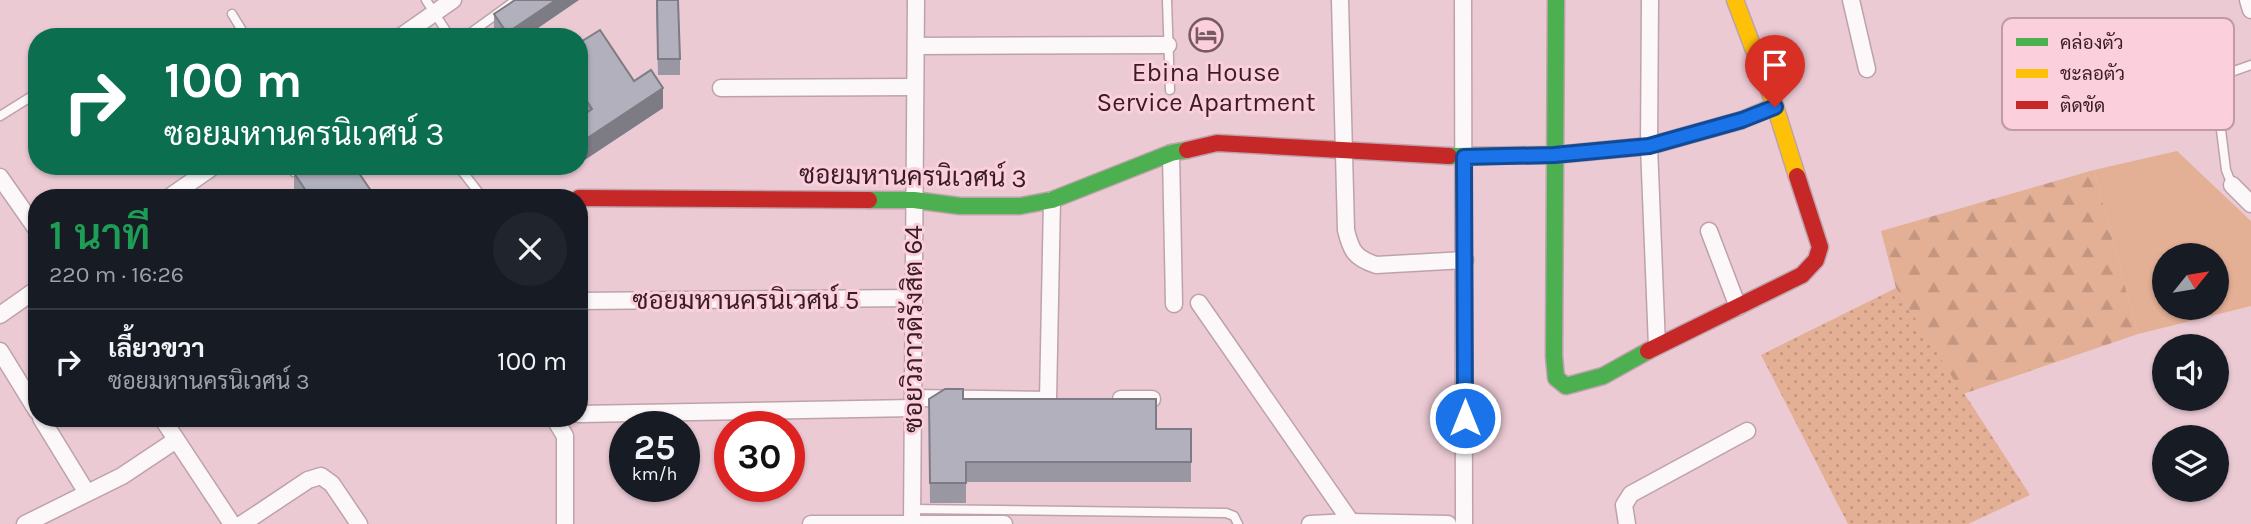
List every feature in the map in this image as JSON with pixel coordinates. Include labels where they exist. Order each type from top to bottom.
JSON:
[{"type":"street","points":[[409,28],[430,6],[453,0]]},
{"type":"street","name":"ซอยวิภาวดีรังสิต 64","points":[[912,519],[916,0]]},
{"type":"street","points":[[1340,0],[1346,230],[1351,249],[1364,261],[1377,265],[1465,260]]},
{"type":"street","points":[[1463,0],[1464,524]]},
{"type":"street","points":[[1556,0],[1554,356],[1556,377],[1566,386],[1584,385],[1610,374],[1657,346],[1802,275],[1816,260],[1820,247],[1775,107],[1735,0]]},
{"type":"street","points":[[1650,0],[1649,146],[1657,346]]},
{"type":"street","points":[[1851,0],[1867,69]]},
{"type":"street","points":[[2248,0],[2251,10]]},
{"type":"street","points":[[916,46],[1168,45]]},
{"type":"street","points":[[721,88],[915,87]]},
{"type":"street","name":"ซอยมหานครนิเวศน์ 3","points":[[588,198],[914,200],[960,206],[1020,206],[1052,200],[1171,153],[1217,143],[1464,157],[1554,155],[1649,146],[1742,120],[1775,107]]},
{"type":"street","points":[[1171,153],[1174,304]]},
{"type":"street","points":[[182,189],[201,175]]},
{"type":"street","points":[[0,177],[28,217]]},
{"type":"street","points":[[2232,185],[2251,204]]},
{"type":"street","points":[[588,414],[1055,400],[1052,200]]},
{"type":"street","points":[[1709,231],[1738,307]]},
{"type":"street","points":[[0,314],[28,295]]},
{"type":"street","name":"ซอยมหานครนิเวศน์ 5","points":[[588,301],[914,298]]},
{"type":"street","points":[[1199,303],[1351,522]]},
{"type":"street","points":[[0,351],[28,396]]},
{"type":"street","points":[[1100,400],[1152,399]]},
{"type":"street","points":[[47,427],[87,493]]},
{"type":"street","points":[[168,427],[232,524]]},
{"type":"street","points":[[560,427],[565,436],[565,524]]},
{"type":"street","points":[[1628,524],[1624,505],[1631,494],[1747,431]]},
{"type":"street","points":[[25,524],[122,476],[176,440]]},
{"type":"street","points":[[242,524],[309,480],[321,476],[332,484],[359,524]]},
{"type":"street","points":[[811,524],[912,519],[1004,524]]},
{"type":"street","points":[[1310,524],[1448,524]]},
{"type":"lane","points":[[477,28],[516,0]]},
{"type":"lane","points":[[1167,0],[1170,90]]},
{"type":"lane","points":[[430,6],[444,28]]},
{"type":"lane","points":[[232,14],[241,28]]},
{"type":"lane","points":[[2234,71],[2251,65]]},
{"type":"lane","points":[[0,116],[28,99]]},
{"type":"lane","points":[[2221,130],[2226,170],[2232,185]]},
{"type":"lane","points":[[465,175],[476,189]]},
{"type":"lane","points":[[912,519],[1226,513],[1234,516],[1238,524]]},
{"type":"green space","points":[[2177,151],[2251,221],[2251,306],[2230,311],[2230,243],[2152,243],[2152,320],[2194,320],[2138,334],[2094,170]]},
{"type":"green space","points":[[2094,170],[2138,334],[1963,394],[1896,288],[1881,231]]},
{"type":"green space","points":[[1896,288],[2030,495],[1968,524],[1848,524],[1761,355]]},
{"type":"building","points":[[515,0],[556,0],[514,28],[504,28],[494,14]]},
{"type":"building","points":[[657,0],[678,0],[680,59],[658,59]]},
{"type":"building","points":[[600,30],[634,81],[651,70],[663,88],[588,138],[588,112],[592,109],[588,103],[588,37]]},
{"type":"building","points":[[295,175],[360,175],[370,189],[305,189]]},
{"type":"building","points":[[945,389],[963,389],[963,399],[1156,399],[1156,429],[1191,429],[1191,462],[966,462],[966,483],[930,483],[929,399]]},
{"type":"traffic: fast","points":[[1556,0],[1556,378],[1566,386],[1603,376],[1648,351]]},
{"type":"traffic: fast","points":[[1449,156],[1554,155],[1649,146],[1742,120],[1775,106]]},
{"type":"traffic: fast","points":[[869,200],[914,200],[960,206],[1020,206],[1052,200],[1171,153],[1187,150]]},
{"type":"traffic: slow","points":[[1735,0],[1775,106],[1797,176]]},
{"type":"traffic: jam","points":[[1187,150],[1217,143],[1449,156]]},
{"type":"traffic: jam","points":[[1648,351],[1802,275],[1816,260],[1820,247],[1797,176]]},
{"type":"traffic: jam","points":[[588,198],[869,200]]},
{"type":"place","name":"Ebina House Service Apartment","points":[[1206,35]]},
{"type":"route","points":[[1465,418],[1464,157],[1554,155],[1649,146],[1742,120],[1775,107]]}]
